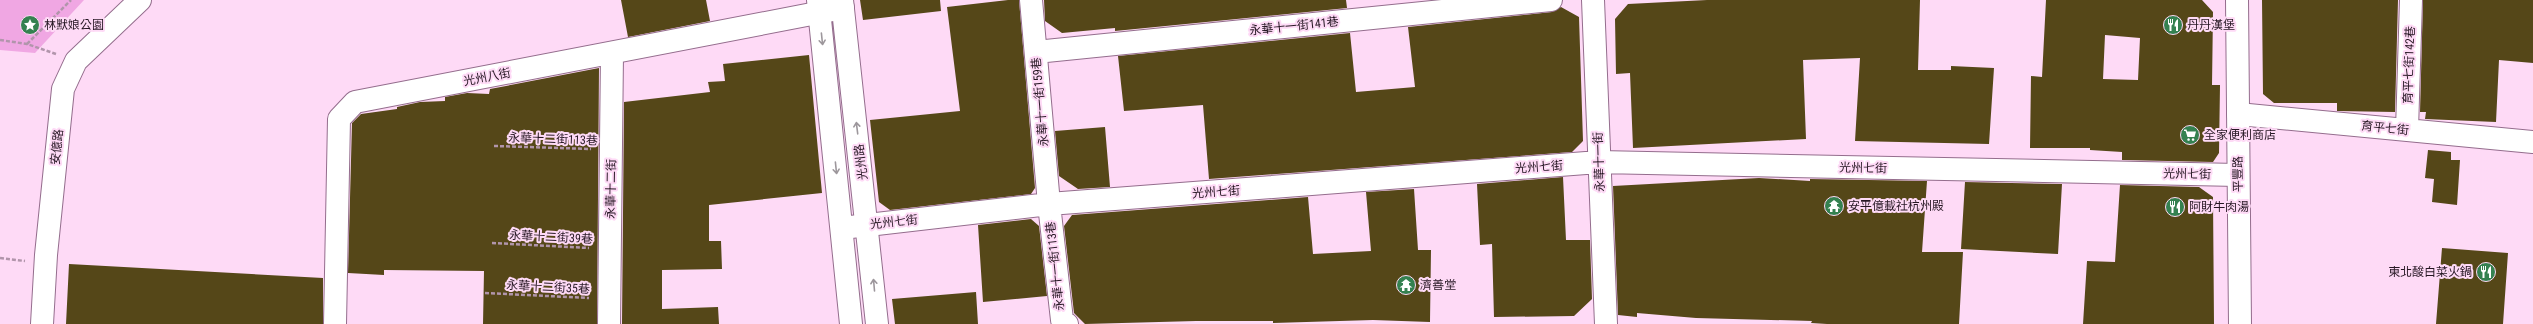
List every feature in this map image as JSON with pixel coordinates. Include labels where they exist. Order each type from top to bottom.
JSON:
[{"type":"street","name":"安億路","points":[[42,324],[46,255],[63,89],[76,61],[140,0]]},
{"type":"street","name":"永華十一街159巷","points":[[1031,0],[1048,204]]},
{"type":"street","name":"永華十一街141巷","points":[[1036,52],[1551,0]]},
{"type":"street","name":"永華十一街","points":[[1592,0],[1606,324]]},
{"type":"street","name":"平豐路","points":[[2237,0],[2240,324]]},
{"type":"street","name":"育平七街142巷","points":[[2407,130],[2411,0]]},
{"type":"street","name":"光州八街","points":[[335,324],[340,119],[355,102],[612,54],[819,7],[843,4]]},
{"type":"street","name":"光州路","points":[[843,4],[868,225],[877,324]]},
{"type":"street","points":[[819,7],[851,324]]},
{"type":"street","name":"永華十二街","points":[[609,324],[612,54]]},
{"type":"street","name":"育平七街","points":[[2238,114],[2533,142]]},
{"type":"street","name":"光州七街","points":[[842,228],[1048,204],[1599,162],[2238,175]]},
{"type":"street","name":"永華十一街113巷","points":[[1048,204],[1062,320],[1067,324]]},
{"type":"path","points":[[26,44],[70,0]]},
{"type":"path","points":[[0,40],[26,44],[76,61]]},
{"type":"path","name":"永華十二街113巷","points":[[494,146],[611,150]]},
{"type":"path","name":"永華十二街39巷","points":[[492,243],[610,249]]},
{"type":"path","points":[[0,258],[31,261]]},
{"type":"path","name":"永華十二街35巷","points":[[485,293],[609,299]]},
{"type":"shaded area","name":"林默娘公園","points":[[0,0],[84,0],[35,53],[0,50]]},
{"type":"building","points":[[621,0],[706,0],[710,21],[628,37]]},
{"type":"building","points":[[860,0],[940,0],[941,11],[863,20]]},
{"type":"building","points":[[1019,0],[1035,188],[1031,194],[890,210],[879,202],[870,120],[960,111],[947,7]]},
{"type":"building","points":[[1044,0],[1346,0],[1347,8],[1115,31],[1115,28],[1062,33],[1045,21]]},
{"type":"building","points":[[1707,0],[1920,0],[1918,70],[1951,70],[1951,66],[1994,68],[1989,144],[1855,141],[1860,58],[1803,60],[1806,139],[1633,148],[1630,73],[1616,74],[1615,19],[1628,4]]},
{"type":"building","points":[[2046,0],[2202,0],[2213,12],[2212,85],[2220,85],[2219,153],[2213,162],[2122,160],[2122,152],[2090,150],[2090,148],[2030,148],[2031,76],[2042,77]],"holes":[[[2105,35],[2140,38],[2138,80],[2103,79]]]},
{"type":"building","points":[[2262,0],[2398,0],[2395,112],[2337,111],[2337,103],[2274,103],[2263,94]]},
{"type":"building","points":[[2423,0],[2533,0],[2533,63],[2499,60],[2496,122],[2425,119],[2426,112],[2420,112]]},
{"type":"building","points":[[1561,7],[1579,17],[1583,141],[1572,152],[1209,179],[1203,105],[1124,111],[1118,56],[1350,33],[1356,92],[1415,87],[1408,27],[1552,12]]},
{"type":"building","points":[[809,55],[822,193],[709,205],[709,241],[721,241],[722,269],[662,270],[662,309],[718,307],[719,324],[622,324],[624,102],[710,92],[708,82],[725,81],[723,64]]},
{"type":"building","points":[[599,68],[597,324],[483,324],[484,271],[384,270],[384,275],[348,273],[352,123],[361,114],[397,109],[397,107],[420,102],[445,101],[445,97],[467,93],[489,94],[490,89]]},
{"type":"building","points":[[1105,127],[1110,187],[1078,189],[1059,176],[1055,131]]},
{"type":"building","points":[[2428,150],[2451,152],[2451,160],[2460,160],[2457,205],[2432,202],[2434,179],[2425,178]]},
{"type":"building","points":[[1563,177],[1566,240],[1590,240],[1592,299],[1574,316],[1494,317],[1492,244],[1480,245],[1477,184]]},
{"type":"building","points":[[1759,178],[1810,181],[1810,179],[1927,181],[1922,252],[1963,252],[1959,324],[1827,324],[1811,323],[1812,321],[1696,318],[1637,313],[1637,317],[1618,315],[1613,186]]},
{"type":"building","points":[[1965,182],[2062,184],[2058,254],[1961,249]]},
{"type":"building","points":[[2120,185],[2199,187],[2213,197],[2214,324],[2083,324],[2087,261],[2115,262]]},
{"type":"building","points":[[1414,189],[1418,250],[1431,250],[1430,322],[1373,320],[1273,323],[1273,321],[1196,321],[1085,324],[1074,313],[1064,226],[1072,215],[1308,197],[1313,254],[1371,251],[1366,192]]},
{"type":"building","points":[[1031,219],[1039,226],[1047,296],[983,302],[978,225]]},
{"type":"building","points":[[2442,248],[2508,253],[2503,324],[2436,324]]},
{"type":"building","points":[[69,264],[323,278],[323,324],[66,324]]},
{"type":"building","points":[[976,292],[978,324],[895,324],[892,299]]},
{"type":"place","name":"林默娘公園","points":[[30,25]]},
{"type":"place","name":"丹丹漢堡","points":[[2173,25]]},
{"type":"place","name":"全家便利商店","points":[[2190,135]]},
{"type":"place","name":"安平億載社杭州殿","points":[[1834,206]]},
{"type":"place","name":"阿財牛肉湯","points":[[2175,207]]},
{"type":"place","name":"東北酸白菜火鍋","points":[[2486,272]]},
{"type":"place","name":"濟善堂","points":[[1406,285]]}]
